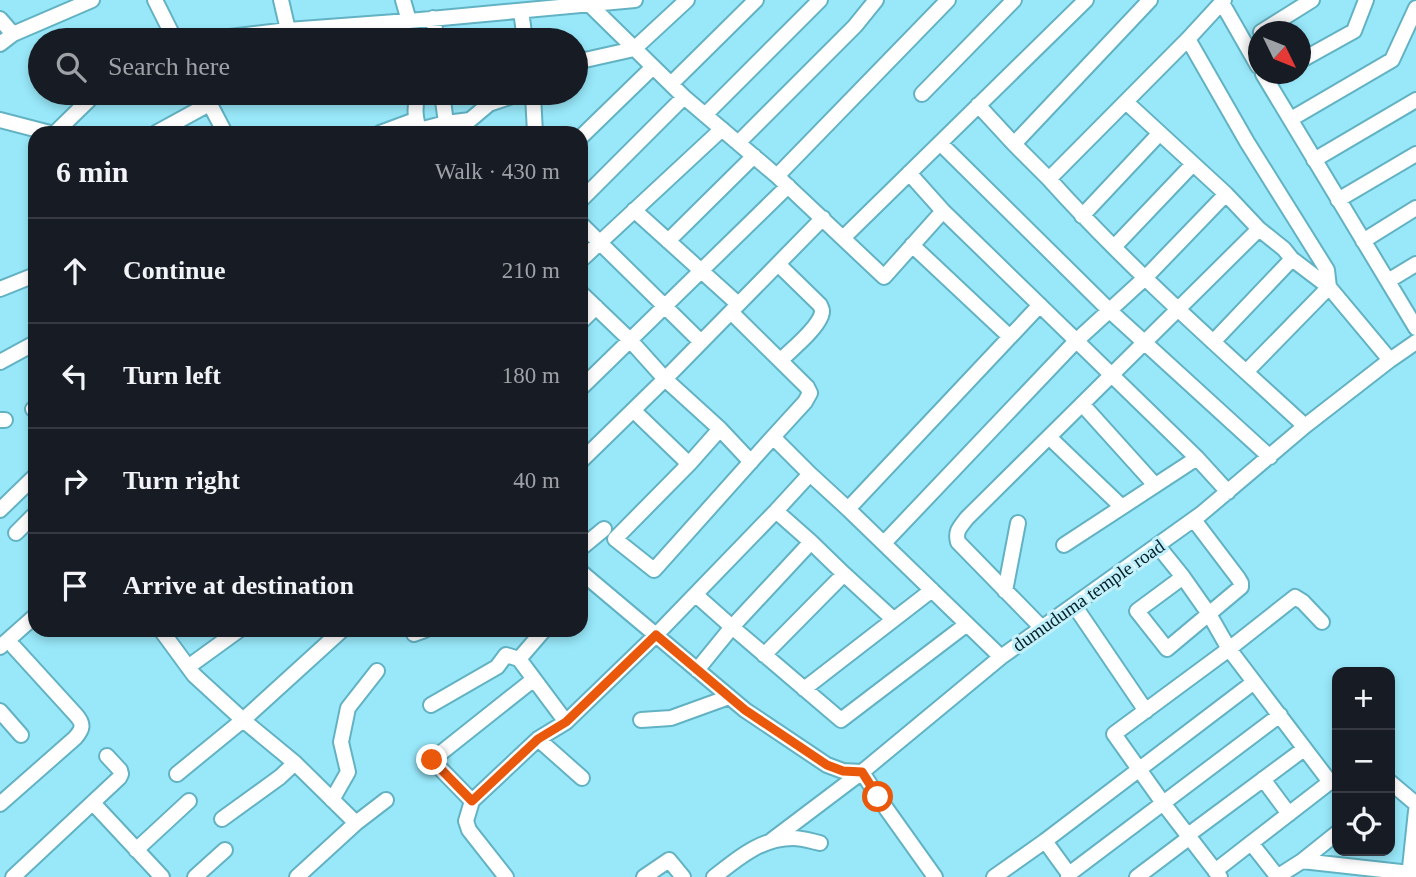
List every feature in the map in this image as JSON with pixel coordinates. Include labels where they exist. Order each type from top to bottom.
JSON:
[{"type":"street","points":[[0,44],[13,34],[92,0]]},
{"type":"street","points":[[155,0],[168,28]]},
{"type":"street","points":[[281,0],[288,28]]},
{"type":"street","points":[[403,0],[409,21]]},
{"type":"street","points":[[315,28],[521,11],[571,3],[635,0]]},
{"type":"street","points":[[588,59],[634,49],[687,0]]},
{"type":"street","points":[[671,84],[756,0]]},
{"type":"street","points":[[705,115],[820,0]]},
{"type":"street","points":[[738,143],[855,26],[876,0]]},
{"type":"street","points":[[588,381],[700,270],[948,0]]},
{"type":"street","points":[[922,94],[1014,0]]},
{"type":"street","points":[[843,238],[1086,0]]},
{"type":"street","points":[[1014,145],[1150,0]]},
{"type":"street","points":[[1278,21],[1312,0]]},
{"type":"street","points":[[1311,55],[1354,31],[1366,0]]},
{"type":"street","points":[[1049,180],[1223,1],[1248,49]]},
{"type":"street","points":[[589,4],[684,97],[783,181],[884,276],[943,211]]},
{"type":"street","points":[[1290,120],[1392,60],[1416,8]]},
{"type":"street","points":[[521,11],[523,28]]},
{"type":"street","points":[[433,18],[435,28]]},
{"type":"street","points":[[0,19],[13,34]]},
{"type":"street","points":[[1188,39],[1247,142],[1327,270],[1329,288]]},
{"type":"street","points":[[1244,42],[1248,40]]},
{"type":"street","points":[[588,130],[653,67]]},
{"type":"street","points":[[1273,84],[1290,120],[1416,328]]},
{"type":"street","points":[[588,193],[684,97]]},
{"type":"street","points":[[1314,160],[1416,100]]},
{"type":"street","points":[[1126,102],[1226,194],[1259,229],[1329,288],[1390,360]]},
{"type":"street","points":[[60,126],[83,105]]},
{"type":"street","points":[[166,126],[196,105]]},
{"type":"street","points":[[210,105],[221,126]]},
{"type":"street","points":[[415,105],[418,126]]},
{"type":"street","points":[[444,105],[446,123]]},
{"type":"street","points":[[429,126],[470,120],[488,105]]},
{"type":"street","points":[[534,105],[535,126]]},
{"type":"street","points":[[978,105],[1082,216],[1305,426]]},
{"type":"street","points":[[0,120],[28,127]]},
{"type":"street","points":[[588,254],[722,129]]},
{"type":"street","points":[[1082,216],[1159,134]]},
{"type":"street","points":[[940,143],[1110,311],[1270,457]]},
{"type":"street","points":[[1338,200],[1416,154]]},
{"type":"street","points":[[668,241],[754,156]]},
{"type":"street","points":[[1114,247],[1193,164]]},
{"type":"street","points":[[909,173],[943,211],[1197,458],[1228,492]]},
{"type":"street","points":[[884,543],[1076,341],[1146,277],[1226,194]]},
{"type":"street","points":[[1363,241],[1416,208]]},
{"type":"street","points":[[634,210],[700,270],[807,387],[809,397],[654,570],[615,539],[720,429]]},
{"type":"street","points":[[588,454],[823,218]]},
{"type":"street","points":[[1042,628],[958,542],[958,529],[1259,229]]},
{"type":"street","points":[[588,230],[701,342]]},
{"type":"street","points":[[912,245],[1010,337]]},
{"type":"street","points":[[1213,342],[1292,259]]},
{"type":"street","points":[[778,264],[822,310],[811,329],[781,360]]},
{"type":"street","points":[[1388,281],[1416,264]]},
{"type":"street","points":[[0,289],[28,280]]},
{"type":"street","points":[[1246,372],[1329,288]]},
{"type":"street","points":[[588,300],[665,379],[751,461]]},
{"type":"street","points":[[848,509],[1040,305]]},
{"type":"street","points":[[588,315],[596,307]]},
{"type":"street","name":"dumuduma temple road","points":[[714,877],[742,854],[772,840],[862,772],[1001,657],[1194,520],[1305,426],[1416,342]]},
{"type":"street","points":[[0,362],[28,347]]},
{"type":"street","points":[[1082,404],[1156,485]]},
{"type":"street","points":[[633,410],[689,464]]},
{"type":"street","points":[[1049,437],[1122,507]]},
{"type":"street","points":[[773,438],[1001,657]]},
{"type":"street","points":[[1063,545],[1197,458]]},
{"type":"street","points":[[503,876],[469,831],[466,821],[472,801],[538,739],[566,722],[656,635],[810,474]]},
{"type":"street","points":[[0,510],[28,483]]},
{"type":"street","points":[[776,511],[893,619]]},
{"type":"street","points":[[1183,577],[1137,611],[1167,649],[1241,587],[1241,583],[1194,520]]},
{"type":"street","points":[[16,533],[28,521]]},
{"type":"street","points":[[1005,591],[1018,523]]},
{"type":"street","points":[[588,542],[604,529]]},
{"type":"street","points":[[697,670],[811,542]]},
{"type":"street","points":[[1157,546],[1183,577],[1229,649],[1304,749],[1332,779]]},
{"type":"street","points":[[764,655],[844,574]]},
{"type":"street","points":[[588,583],[656,635],[745,710],[827,765],[843,771],[862,772],[935,877]]},
{"type":"street","points":[[804,688],[932,590]]},
{"type":"street","points":[[696,595],[841,720],[967,624]]},
{"type":"street","points":[[1322,622],[1296,597],[1114,734],[1218,874],[1251,843],[1332,781]]},
{"type":"street","points":[[1074,606],[1146,711]]},
{"type":"street","points":[[0,804],[75,738],[82,726],[76,715],[7,647],[28,624]]},
{"type":"street","points":[[166,637],[194,675],[295,763],[356,823]]},
{"type":"street","points":[[188,667],[229,637]]},
{"type":"street","points":[[177,774],[243,720],[334,637]]},
{"type":"street","points":[[519,659],[538,637]]},
{"type":"street","points":[[431,705],[497,667],[506,655],[519,659],[566,722]]},
{"type":"street","points":[[332,800],[348,772],[341,742],[348,708],[377,671]]},
{"type":"street","points":[[472,801],[432,760],[534,679]]},
{"type":"street","points":[[994,877],[1254,682]]},
{"type":"street","points":[[641,719],[671,718],[729,697]]},
{"type":"street","points":[[1045,841],[1068,875],[1280,715]]},
{"type":"street","points":[[2,718],[21,735]]},
{"type":"street","points":[[538,739],[582,778]]},
{"type":"street","points":[[1137,877],[1304,749]]},
{"type":"street","points":[[13,877],[119,778],[120,770],[107,756]]},
{"type":"street","points":[[222,819],[295,763]]},
{"type":"street","points":[[1263,779],[1289,814]]},
{"type":"street","points":[[1395,789],[1416,804]]},
{"type":"street","points":[[297,877],[356,823],[386,800]]},
{"type":"street","points":[[136,850],[190,801]]},
{"type":"street","points":[[93,803],[162,877]]},
{"type":"street","points":[[1302,861],[1365,867],[1409,875],[1416,811]]},
{"type":"street","points":[[1251,843],[1277,876],[1302,861],[1332,837]]},
{"type":"street","points":[[772,840],[794,838],[820,843]]},
{"type":"street","points":[[195,877],[225,850]]},
{"type":"street","points":[[1365,867],[1366,856]]},
{"type":"street","points":[[645,877],[669,860],[683,877]]},
{"type":"route","points":[[432,760],[472,801],[538,739],[566,722],[656,635],[745,710],[827,765],[843,771],[862,772],[878,797]]}]
